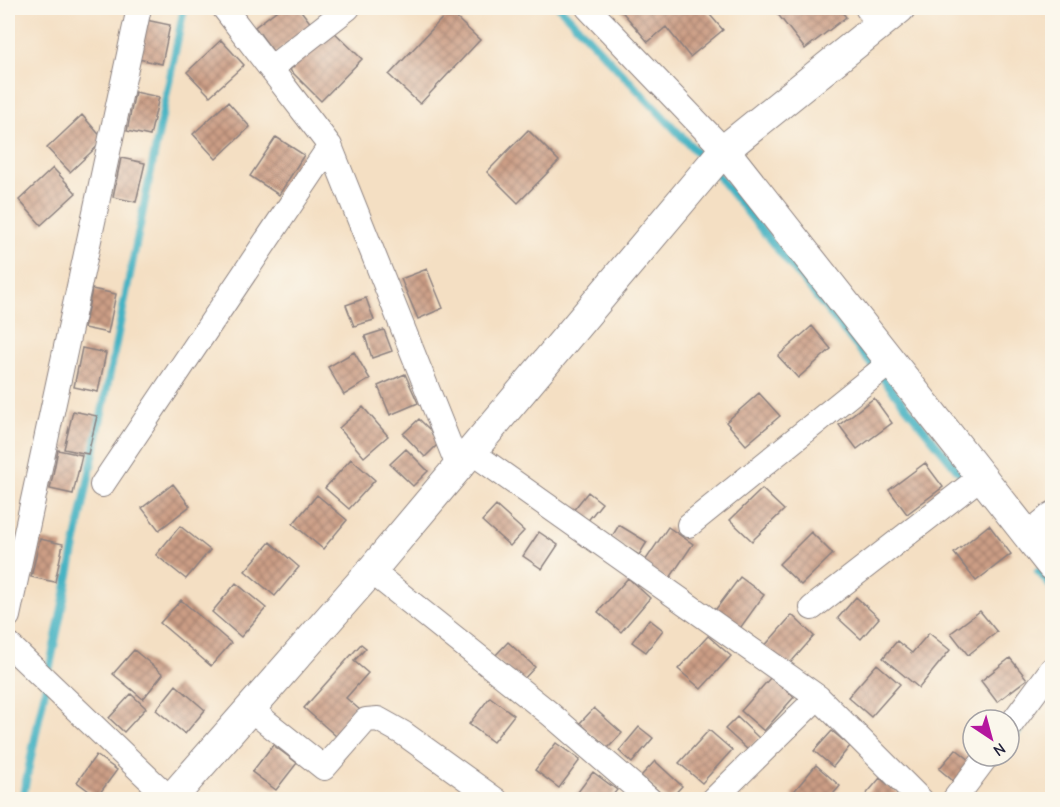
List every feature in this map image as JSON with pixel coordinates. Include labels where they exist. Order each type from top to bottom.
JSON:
[{"type":"street","points":[[8,616],[139,8]]},
{"type":"street","points":[[224,8],[330,147],[464,458],[818,697],[921,800]]},
{"type":"street","points":[[271,68],[348,8]]},
{"type":"street","points":[[588,8],[724,150],[1053,566]]},
{"type":"street","points":[[8,645],[170,799],[371,571],[724,150],[882,13]]},
{"type":"street","points":[[102,485],[330,147]]},
{"type":"street","points":[[689,525],[891,362]]},
{"type":"street","points":[[812,608],[982,476]]},
{"type":"street","points":[[1028,534],[1053,514]]},
{"type":"street","points":[[371,571],[549,713],[650,800]]},
{"type":"street","points":[[1021,711],[1053,669]]},
{"type":"street","points":[[713,800],[818,697]]},
{"type":"street","points":[[250,709],[324,768],[366,720],[378,719],[403,733],[496,800]]},
{"type":"street","points":[[954,800],[978,768]]},
{"type":"building","points":[[280,8],[299,8],[312,25],[275,54],[255,27]]},
{"type":"building","points":[[619,8],[704,8],[723,30],[690,57],[666,27],[648,42]]},
{"type":"building","points":[[773,8],[839,8],[846,17],[805,49]]},
{"type":"building","points":[[449,11],[480,40],[420,104],[389,75]]},
{"type":"building","points":[[146,20],[170,25],[162,64],[138,59]]},
{"type":"building","points":[[330,28],[362,59],[321,101],[290,70]]},
{"type":"building","points":[[221,40],[244,65],[210,96],[187,72]]},
{"type":"building","points":[[135,92],[159,97],[150,136],[127,131]]},
{"type":"building","points":[[228,102],[250,127],[216,159],[193,134]]},
{"type":"building","points":[[82,115],[104,140],[70,172],[47,148]]},
{"type":"building","points":[[528,130],[559,161],[518,203],[487,172]]},
{"type":"building","points":[[276,137],[304,155],[279,195],[250,176]]},
{"type":"building","points":[[121,158],[145,163],[136,202],[113,197]]},
{"type":"building","points":[[53,168],[76,193],[41,225],[19,200]]},
{"type":"building","points":[[427,269],[443,308],[418,319],[401,279]]},
{"type":"building","points":[[92,289],[116,294],[108,333],[84,328]]},
{"type":"building","points":[[366,298],[374,320],[354,326],[346,305]]},
{"type":"building","points":[[812,326],[831,349],[798,378],[778,356]]},
{"type":"building","points":[[384,330],[392,351],[372,358],[365,336]]},
{"type":"building","points":[[82,348],[106,353],[98,392],[74,387]]},
{"type":"building","points":[[354,352],[370,379],[344,395],[328,367]]},
{"type":"building","points":[[405,374],[418,403],[390,415],[378,386]]},
{"type":"building","points":[[759,393],[780,416],[746,445],[726,422]]},
{"type":"building","points":[[874,398],[892,423],[857,449],[839,425]]},
{"type":"building","points":[[363,407],[388,436],[364,457],[339,428]]},
{"type":"building","points":[[73,411],[97,416],[88,454],[64,449]]},
{"type":"building","points":[[419,419],[441,441],[425,457],[403,434]]},
{"type":"building","points":[[406,449],[428,471],[413,486],[390,464]]},
{"type":"building","points":[[58,450],[82,455],[73,494],[50,489]]},
{"type":"building","points":[[351,459],[375,480],[349,509],[325,488]]},
{"type":"building","points":[[925,463],[943,487],[907,514],[889,490]]},
{"type":"building","points":[[173,484],[190,506],[159,530],[142,508]]},
{"type":"building","points":[[762,489],[784,510],[752,541],[730,520]]},
{"type":"building","points":[[588,492],[602,503],[586,523],[572,512]]},
{"type":"building","points":[[317,495],[347,520],[323,549],[293,524]]},
{"type":"building","points":[[496,506],[524,531],[510,546],[482,521]]},
{"type":"building","points":[[619,525],[647,542],[639,555],[611,538]]},
{"type":"building","points":[[989,525],[1011,554],[976,581],[954,553]]},
{"type":"building","points":[[180,526],[210,550],[186,579],[156,555]]},
{"type":"building","points":[[668,527],[693,544],[668,581],[643,564]]},
{"type":"building","points":[[539,532],[558,545],[542,569],[523,556]]},
{"type":"building","points":[[811,532],[833,554],[801,585],[779,564]]},
{"type":"building","points":[[40,539],[63,544],[55,582],[31,577]]},
{"type":"building","points":[[270,542],[299,567],[275,596],[245,571]]},
{"type":"building","points":[[740,577],[764,595],[738,631],[713,613]]},
{"type":"building","points":[[628,578],[650,598],[621,632],[598,612]]},
{"type":"building","points":[[236,583],[266,608],[241,637],[212,612]]},
{"type":"building","points":[[856,597],[879,618],[861,639],[838,618]]},
{"type":"building","points":[[181,600],[231,643],[211,666],[160,623]]},
{"type":"building","points":[[980,611],[997,632],[968,655],[951,633]]},
{"type":"building","points":[[792,615],[814,636],[785,669],[762,649]]},
{"type":"building","points":[[649,619],[663,630],[646,652],[632,642]]},
{"type":"building","points":[[929,633],[950,650],[919,688],[883,658],[897,641],[912,653]]},
{"type":"building","points":[[708,636],[731,656],[701,689],[678,669]]},
{"type":"building","points":[[508,642],[535,667],[521,682],[494,657]]},
{"type":"building","points":[[361,644],[366,648],[354,661],[368,673],[346,698],[360,710],[336,736],[304,708]]},
{"type":"building","points":[[134,650],[163,674],[143,699],[113,674]]},
{"type":"building","points":[[1010,658],[1027,679],[997,702],[981,681]]},
{"type":"building","points":[[877,664],[900,684],[871,717],[848,697]]},
{"type":"building","points":[[771,677],[794,697],[764,731],[741,711]]},
{"type":"building","points":[[176,685],[205,710],[185,734],[156,710]]},
{"type":"building","points":[[131,694],[146,708],[124,732],[109,718]]},
{"type":"building","points":[[490,697],[514,715],[493,742],[469,724]]},
{"type":"building","points":[[594,708],[622,733],[608,748],[580,723]]},
{"type":"building","points":[[737,717],[759,738],[748,750],[725,729]]},
{"type":"building","points":[[639,727],[653,738],[632,763],[619,751]]},
{"type":"building","points":[[709,730],[732,750],[702,783],[679,763]]},
{"type":"building","points":[[832,731],[850,746],[833,767],[814,751]]},
{"type":"building","points":[[556,743],[580,760],[559,788],[535,770]]},
{"type":"building","points":[[273,745],[297,763],[276,790],[252,772]]},
{"type":"building","points":[[956,749],[961,753],[961,768],[972,768],[958,785],[939,769]]},
{"type":"building","points":[[96,755],[117,770],[97,797],[77,782]]},
{"type":"building","points":[[655,761],[682,786],[669,800],[641,776]]},
{"type":"building","points":[[816,765],[840,786],[828,800],[797,800],[791,795]]},
{"type":"building","points":[[593,772],[617,790],[609,800],[572,800]]},
{"type":"building","points":[[880,778],[898,793],[893,800],[864,800],[863,798]]},
{"type":"waterway","points":[[22,800],[184,8]]},
{"type":"waterway","points":[[560,8],[705,161]]},
{"type":"waterway","points":[[713,170],[969,484]]},
{"type":"waterway","points":[[1038,571],[1052,588]]}]
